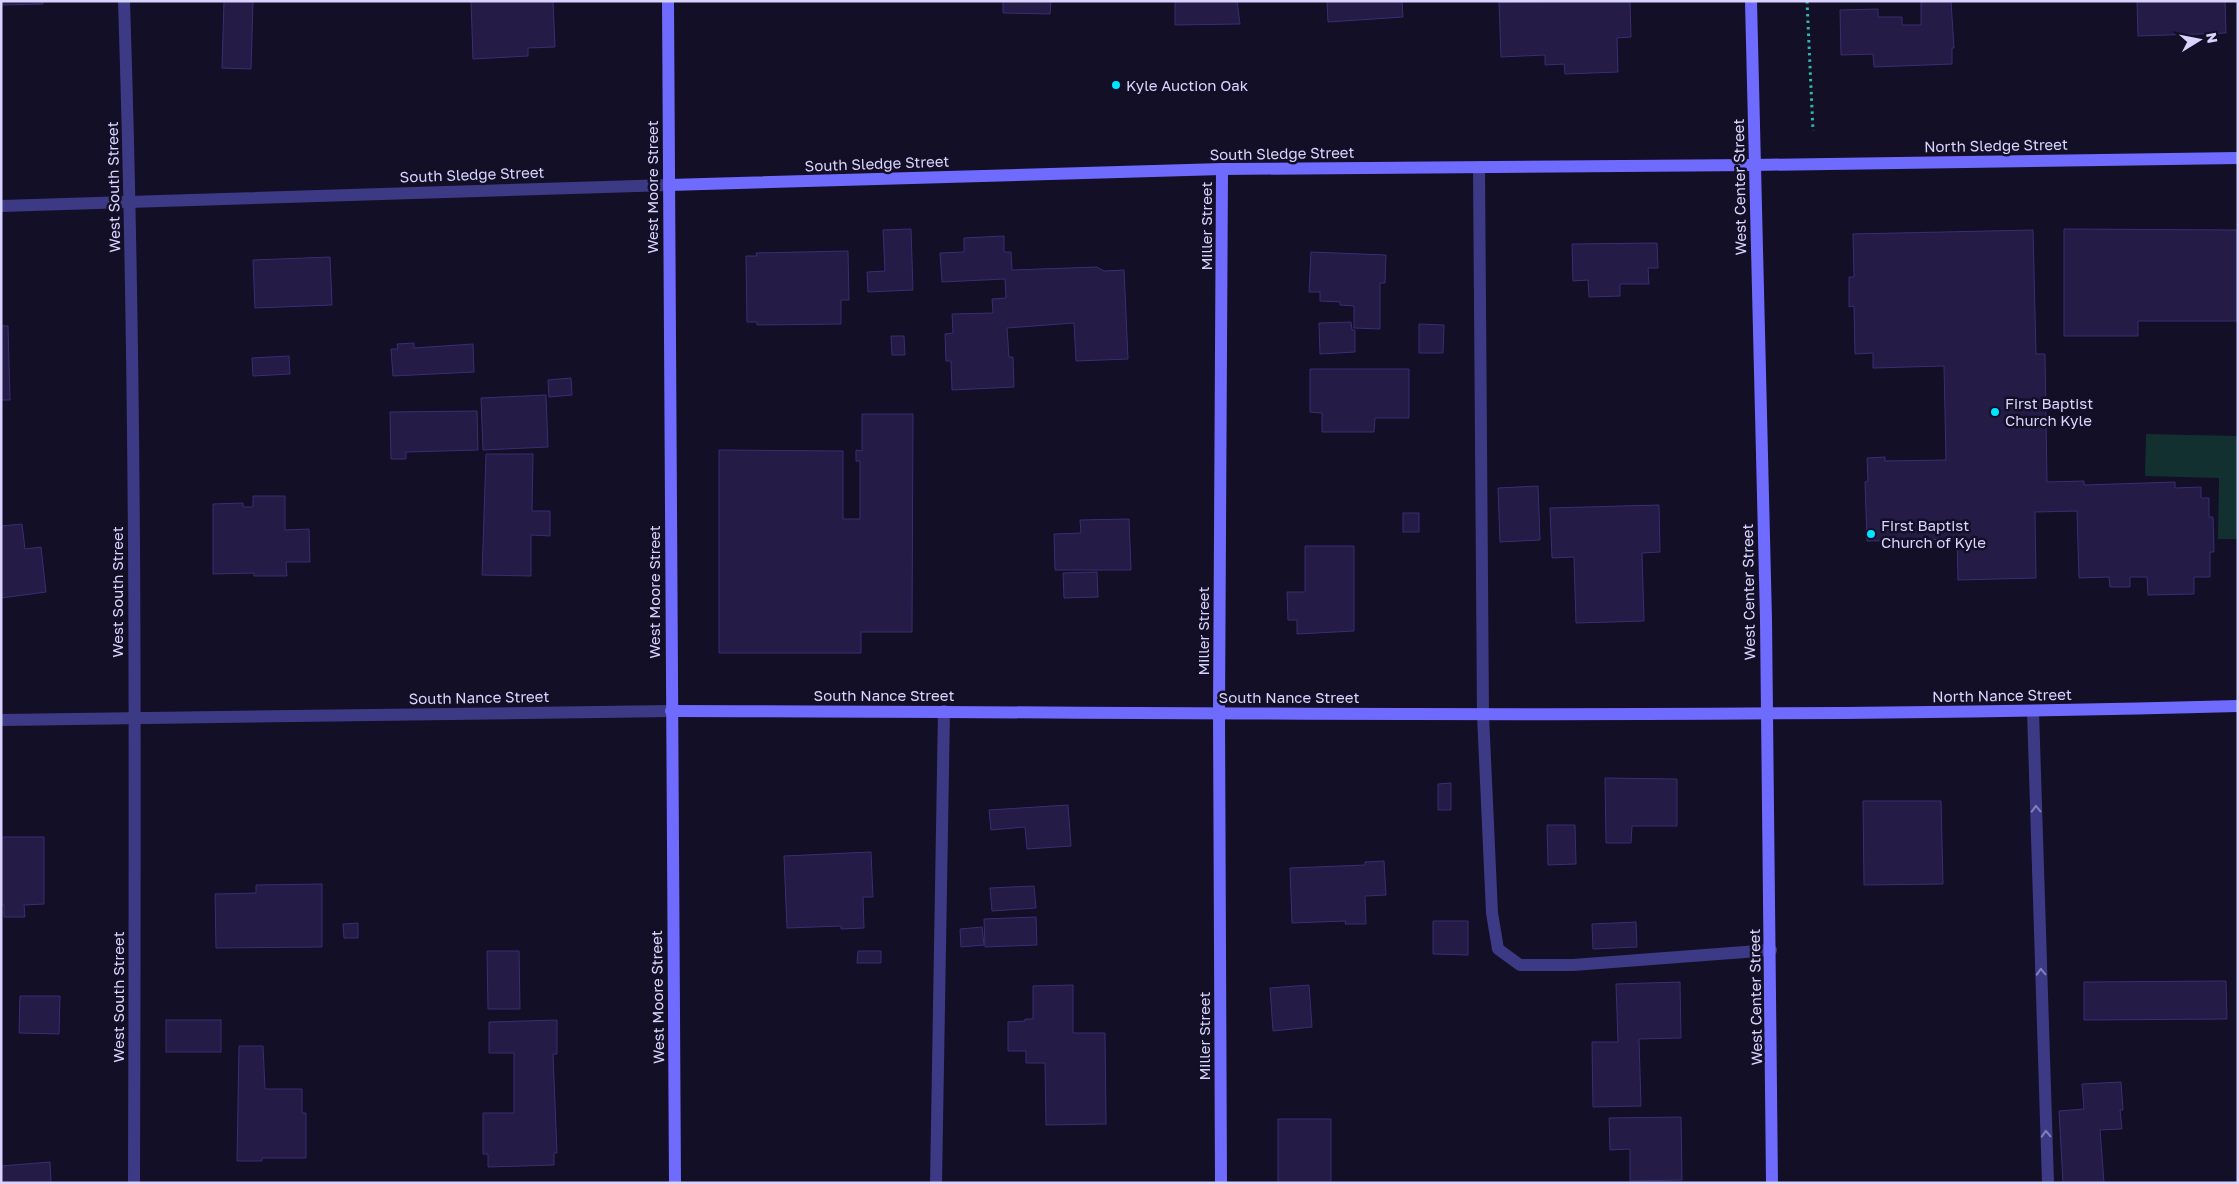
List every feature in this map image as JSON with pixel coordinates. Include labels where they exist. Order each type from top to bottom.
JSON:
[{"type":"street","name":"West South Street","points":[[124,1],[131,201],[135,719],[134,1183]]},
{"type":"street","name":"West Moore Street","points":[[668,1],[675,1183]]},
{"type":"street","name":"West Center Street","points":[[1751,1],[1767,714],[1772,1183]]},
{"type":"street","name":"North Sledge Street","points":[[1754,165],[2238,158]]},
{"type":"street","name":"South Sledge Street","points":[[1,206],[1222,169],[1754,165]]},
{"type":"street","points":[[1479,167],[1482,715],[1492,913],[1498,949],[1520,965],[1573,965],[1771,950]]},
{"type":"street","name":"Miller Street","points":[[1221,1183],[1219,713],[1222,169]]},
{"type":"street","name":"North Nance Street","points":[[1767,714],[2033,711],[2238,706]]},
{"type":"street","name":"South Nance Street","points":[[1,720],[671,711],[1482,715],[1767,714]]},
{"type":"street","points":[[936,1183],[944,711]]},
{"type":"street","points":[[2033,711],[2048,1183]]},
{"type":"path","points":[[1807,1],[1813,131]]},
{"type":"green space","points":[[2146,434],[2238,436],[2238,539],[2218,539],[2219,478],[2145,476]]},
{"type":"building","points":[[1,1],[43,1],[43,4],[1,5]]},
{"type":"building","points":[[224,1],[253,1],[251,69],[222,68]]},
{"type":"building","points":[[471,1],[553,1],[555,47],[528,48],[528,56],[473,59]]},
{"type":"building","points":[[1003,1],[1051,1],[1050,14],[1003,13]]},
{"type":"building","points":[[1175,1],[1237,1],[1240,24],[1175,25]]},
{"type":"building","points":[[1327,1],[1402,1],[1403,17],[1328,22]]},
{"type":"building","points":[[1630,1],[1631,37],[1617,38],[1618,72],[1565,74],[1564,64],[1545,65],[1545,55],[1501,57],[1499,2]]},
{"type":"building","points":[[1921,1],[1951,1],[1954,48],[1952,48],[1952,64],[1874,67],[1873,54],[1841,55],[1840,10],[1878,9],[1878,17],[1902,17],[1902,25],[1921,25]]},
{"type":"building","points":[[2137,1],[2225,1],[2226,33],[2138,36]]},
{"type":"building","points":[[911,229],[913,290],[868,292],[867,272],[885,271],[883,230]]},
{"type":"building","points":[[2064,229],[2237,230],[2237,321],[2138,321],[2138,336],[2064,336]]},
{"type":"building","name":"First Baptist Church Kyle","points":[[2033,230],[2036,354],[2045,354],[2047,482],[2084,481],[2084,485],[2175,482],[2175,488],[2201,487],[2201,498],[2209,498],[2209,517],[2213,517],[2214,552],[2210,552],[2210,577],[2194,577],[2194,594],[2148,595],[2147,577],[2130,577],[2130,587],[2110,587],[2109,577],[2079,578],[2077,511],[2035,512],[2036,578],[1958,580],[1957,539],[1867,541],[1865,482],[1868,481],[1867,458],[1885,457],[1885,461],[1946,460],[1944,366],[1873,368],[1873,353],[1855,354],[1854,306],[1849,307],[1849,277],[1854,277],[1853,234]]},
{"type":"building","points":[[1004,236],[1004,252],[1011,252],[1012,270],[1097,267],[1104,271],[1124,270],[1128,359],[1076,361],[1074,323],[1007,328],[1009,357],[1013,357],[1014,387],[952,390],[951,361],[946,361],[945,334],[953,333],[952,314],[993,313],[992,299],[1006,298],[1005,279],[942,282],[940,253],[964,252],[964,238]]},
{"type":"building","points":[[1657,243],[1658,268],[1648,268],[1649,284],[1620,284],[1620,296],[1589,297],[1588,280],[1573,281],[1572,244]]},
{"type":"building","points":[[848,251],[849,300],[841,300],[841,324],[757,325],[757,322],[747,322],[746,256],[757,256],[756,253]]},
{"type":"building","points":[[1311,252],[1386,255],[1385,283],[1380,283],[1380,329],[1354,328],[1354,306],[1340,305],[1340,302],[1320,301],[1320,292],[1309,292]]},
{"type":"building","points":[[330,257],[332,305],[255,308],[253,260]]},
{"type":"building","points":[[1351,322],[1352,330],[1355,330],[1355,352],[1320,354],[1319,323]]},
{"type":"building","points":[[1419,324],[1444,325],[1443,353],[1419,353]]},
{"type":"building","points":[[1,326],[8,326],[10,400],[1,400]]},
{"type":"building","points":[[891,336],[904,336],[905,355],[892,355]]},
{"type":"building","points":[[414,343],[414,348],[473,344],[474,372],[393,376],[391,349],[398,349],[397,344]]},
{"type":"building","points":[[289,356],[290,374],[253,376],[252,358]]},
{"type":"building","points":[[1310,369],[1409,369],[1409,418],[1375,418],[1374,432],[1322,432],[1322,413],[1310,412]]},
{"type":"building","points":[[571,378],[572,395],[549,397],[548,380]]},
{"type":"building","points":[[546,395],[548,447],[483,450],[481,398]]},
{"type":"building","points":[[477,411],[478,450],[406,452],[406,459],[391,459],[390,412]]},
{"type":"building","points":[[862,414],[913,414],[912,632],[861,632],[861,653],[719,653],[719,450],[843,451],[843,519],[860,519],[860,461],[856,461],[856,450],[862,451]]},
{"type":"building","points":[[486,454],[533,454],[532,511],[550,511],[550,536],[531,535],[531,576],[482,575]]},
{"type":"building","points":[[1538,486],[1540,540],[1500,542],[1498,488]]},
{"type":"building","points":[[253,496],[285,496],[285,530],[309,529],[310,562],[286,562],[287,576],[254,576],[254,573],[213,574],[213,504],[243,503],[243,507],[253,507]]},
{"type":"building","points":[[1659,505],[1660,552],[1642,553],[1644,621],[1576,623],[1574,557],[1552,558],[1550,508]]},
{"type":"building","points":[[1403,513],[1419,513],[1419,532],[1403,532]]},
{"type":"building","points":[[1129,519],[1131,570],[1055,570],[1054,534],[1081,533],[1080,520]]},
{"type":"building","points":[[22,524],[25,549],[41,547],[46,592],[1,598],[1,526]]},
{"type":"building","points":[[1305,546],[1354,546],[1354,631],[1297,634],[1297,620],[1288,620],[1287,592],[1305,592]]},
{"type":"building","points":[[1097,572],[1098,597],[1064,598],[1063,573]]},
{"type":"building","points":[[1605,778],[1677,779],[1677,826],[1632,826],[1631,843],[1606,843]]},
{"type":"building","points":[[1451,783],[1451,810],[1438,810],[1438,784]]},
{"type":"building","points":[[1863,801],[1941,801],[1943,884],[1864,885]]},
{"type":"building","points":[[1068,805],[1071,846],[1027,849],[1025,827],[991,830],[989,810]]},
{"type":"building","points":[[1547,825],[1575,825],[1576,864],[1548,865]]},
{"type":"building","points":[[1,837],[44,837],[44,904],[24,905],[25,917],[4,917],[4,905],[1,905]]},
{"type":"building","points":[[871,852],[873,897],[863,897],[864,928],[841,929],[841,926],[787,928],[784,856]]},
{"type":"building","points":[[1384,861],[1386,895],[1365,896],[1366,924],[1345,924],[1346,921],[1292,923],[1290,868],[1365,865],[1365,862]]},
{"type":"building","points":[[322,884],[322,947],[216,948],[215,894],[256,893],[256,885]]},
{"type":"building","points":[[1034,886],[1036,908],[992,911],[990,888]]},
{"type":"building","points":[[1036,917],[1037,945],[985,947],[984,919]]},
{"type":"building","points":[[1433,921],[1468,921],[1468,955],[1433,954]]},
{"type":"building","points":[[1636,922],[1637,947],[1593,949],[1592,924]]},
{"type":"building","points":[[358,923],[358,938],[344,938],[343,924]]},
{"type":"building","points":[[982,927],[984,945],[961,947],[960,929]]},
{"type":"building","points":[[487,951],[519,951],[520,1009],[488,1009]]},
{"type":"building","points":[[858,951],[881,951],[881,963],[857,963]]},
{"type":"building","points":[[2226,981],[2227,1019],[2084,1020],[2084,982]]},
{"type":"building","points":[[1680,982],[1681,1038],[1639,1039],[1641,1106],[1593,1107],[1592,1042],[1618,1042],[1616,984]]},
{"type":"building","points":[[1073,985],[1073,1033],[1105,1033],[1106,1124],[1046,1125],[1045,1063],[1026,1063],[1026,1051],[1008,1051],[1008,1022],[1033,1019],[1033,986]]},
{"type":"building","points":[[1309,985],[1312,1027],[1273,1031],[1270,988]]},
{"type":"building","points":[[20,996],[60,996],[59,1034],[19,1033]]},
{"type":"building","points":[[166,1020],[221,1020],[221,1052],[166,1052]]},
{"type":"building","points":[[557,1020],[557,1054],[553,1054],[557,1153],[554,1153],[554,1165],[488,1167],[488,1154],[483,1154],[483,1113],[514,1113],[514,1053],[489,1053],[489,1022]]},
{"type":"building","points":[[239,1046],[263,1046],[265,1089],[302,1089],[302,1113],[306,1113],[306,1158],[262,1158],[262,1161],[237,1161]]},
{"type":"building","points":[[2121,1082],[2123,1110],[2120,1110],[2122,1129],[2100,1130],[2104,1183],[2063,1183],[2059,1111],[2084,1109],[2082,1084]]},
{"type":"building","points":[[1681,1117],[1682,1180],[1630,1181],[1630,1149],[1610,1150],[1609,1118]]},
{"type":"building","points":[[1278,1119],[1331,1119],[1331,1183],[1278,1183]]},
{"type":"building","points":[[50,1162],[51,1183],[1,1183],[1,1166]]},
{"type":"place","name":"Kyle Auction Oak","points":[[1116,85]]},
{"type":"place","name":"First Baptist Church Kyle","points":[[1995,412]]},
{"type":"place","name":"First Baptist Church of Kyle","points":[[1871,534]]}]
